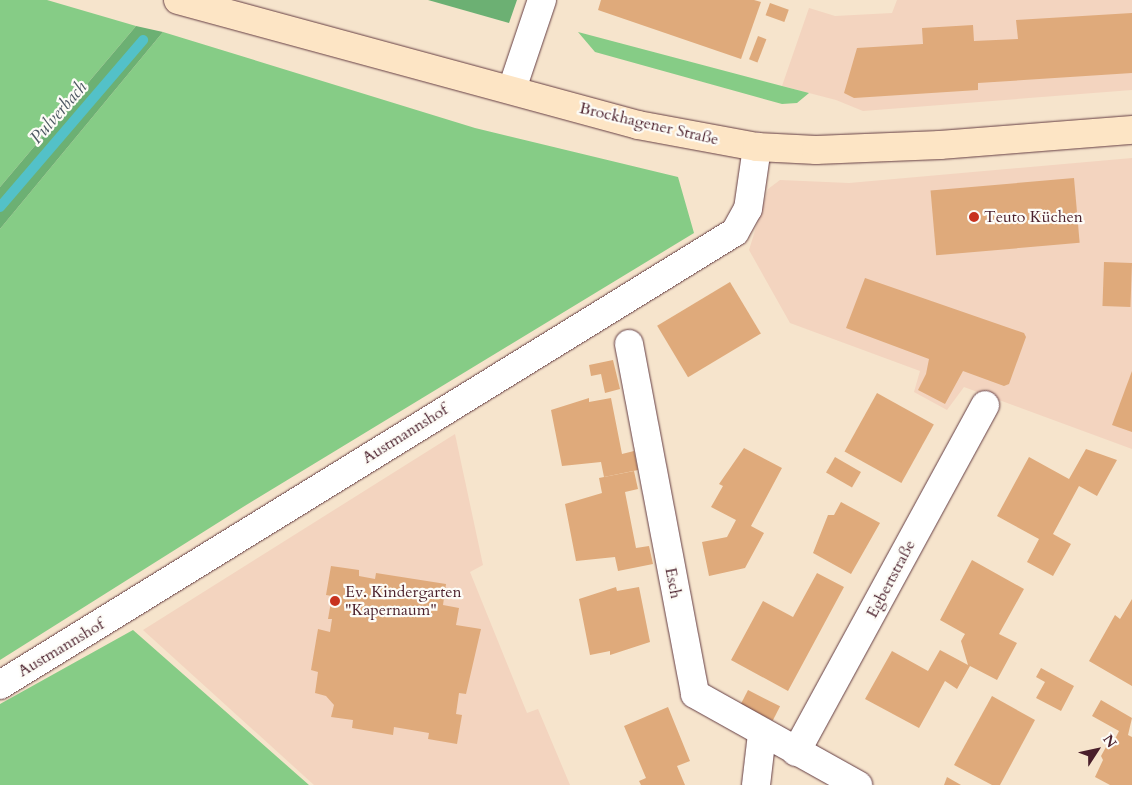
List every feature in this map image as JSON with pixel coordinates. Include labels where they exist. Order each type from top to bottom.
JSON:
[{"type":"main road","name":"Brockhagener Straße","points":[[178,0],[512,89],[638,125],[757,147],[816,150],[940,145],[1132,130]]},
{"type":"street","points":[[512,89],[542,0]]},
{"type":"street","name":"Austmannshof","points":[[0,685],[736,232],[748,209],[757,147]]},
{"type":"street","name":"Esch","points":[[629,344],[695,694],[762,734]]},
{"type":"street","name":"Egbertstraße","points":[[796,752],[985,405]]},
{"type":"street","points":[[756,785],[762,734],[858,785]]},
{"type":"shaded area","points":[[897,0],[1132,0],[1132,90],[863,111],[836,100],[782,86],[809,8],[835,16],[892,13]]},
{"type":"shaded area","points":[[1132,158],[1132,449],[964,387],[947,410],[914,392],[920,371],[790,323],[749,250],[768,189],[780,180],[849,183]]},
{"type":"shaded area","name":"Ev. Kindergarten \"Kapernaum\"","points":[[455,434],[483,565],[470,572],[527,713],[538,709],[570,785],[314,785],[143,630]]},
{"type":"green space","points":[[0,0],[47,0],[136,26],[0,187]]},
{"type":"green space","points":[[428,0],[517,0],[509,23]]},
{"type":"green space","points":[[136,26],[163,32],[0,229],[0,187]]},
{"type":"green space","points":[[163,32],[475,128],[678,177],[694,233],[243,507],[0,660],[0,229]]},
{"type":"green space","points":[[578,32],[809,93],[797,103],[782,104],[595,52]]},
{"type":"green space","points":[[133,630],[309,785],[0,785],[0,704]]},
{"type":"building","points":[[601,0],[754,0],[761,2],[741,59],[598,10]]},
{"type":"building","points":[[770,3],[789,10],[784,22],[766,15]]},
{"type":"building","points":[[1132,13],[1132,73],[978,83],[978,90],[854,98],[844,93],[857,48],[923,44],[922,28],[973,25],[974,41],[1018,39],[1016,20]]},
{"type":"building","points":[[758,36],[766,39],[757,63],[749,59]]},
{"type":"building","points":[[1074,178],[1080,243],[936,255],[931,191]]},
{"type":"building","points":[[1104,262],[1132,263],[1130,307],[1102,306]]},
{"type":"building","points":[[865,278],[1024,333],[1026,337],[1009,384],[1004,386],[963,371],[945,404],[918,390],[926,374],[929,359],[846,328]]},
{"type":"building","points":[[730,282],[761,333],[688,377],[657,326]]},
{"type":"building","points":[[613,360],[620,389],[605,393],[601,374],[591,376],[589,365]]},
{"type":"building","points":[[1132,371],[1132,432],[1112,425]]},
{"type":"building","points":[[877,393],[934,425],[901,483],[845,452]]},
{"type":"building","points":[[589,398],[589,402],[611,398],[622,454],[634,451],[638,470],[604,477],[601,462],[562,466],[551,410]]},
{"type":"building","points":[[744,448],[782,468],[751,526],[764,533],[745,568],[709,576],[702,542],[727,537],[736,520],[711,507],[723,486],[719,484]]},
{"type":"building","points":[[1086,449],[1117,460],[1097,496],[1079,486],[1053,534],[1071,544],[1053,576],[1027,562],[1039,539],[997,516],[1029,457],[1069,479]]},
{"type":"building","points":[[835,457],[861,472],[852,488],[826,473]]},
{"type":"building","points":[[634,471],[638,489],[625,492],[636,548],[649,546],[653,564],[618,571],[615,557],[576,561],[565,504],[602,493],[599,478]]},
{"type":"building","points":[[841,502],[880,523],[851,574],[813,553],[828,515],[834,515]]},
{"type":"building","points":[[972,560],[1024,589],[999,634],[1017,643],[997,680],[970,666],[957,689],[945,681],[919,728],[865,699],[892,651],[928,671],[940,650],[968,665],[961,641],[965,634],[940,620]]},
{"type":"building","points":[[331,566],[359,570],[359,576],[375,579],[376,573],[446,584],[443,605],[459,608],[456,625],[481,629],[466,694],[459,693],[456,714],[462,715],[457,744],[428,739],[429,733],[394,727],[393,735],[352,728],[353,720],[331,717],[334,705],[326,696],[315,693],[318,672],[311,670],[318,629],[330,632],[332,619],[328,619],[332,596],[326,595]]},
{"type":"building","points":[[817,573],[844,587],[788,691],[731,660],[763,601],[793,617]]},
{"type":"building","points":[[616,587],[617,591],[639,587],[650,642],[610,655],[610,651],[590,655],[579,599]]},
{"type":"building","points":[[1132,599],[1132,686],[1089,661],[1115,615],[1120,619]]},
{"type":"building","points":[[1041,668],[1074,686],[1061,711],[1036,698],[1045,682],[1036,677]]},
{"type":"building","points":[[748,690],[780,706],[773,721],[741,704]]},
{"type":"building","points":[[992,696],[1035,720],[1000,785],[992,785],[954,765]]},
{"type":"building","points":[[1101,700],[1132,718],[1128,735],[1132,737],[1132,785],[1110,785],[1095,777],[1103,760],[1101,756],[1106,747],[1111,747],[1119,731],[1092,716]]},
{"type":"building","points":[[668,707],[690,761],[677,766],[685,785],[641,785],[639,781],[646,778],[624,726]]},
{"type":"building","points":[[947,777],[961,785],[944,785]]},
{"type":"waterway","name":"Pulverbach","points":[[0,207],[143,40]]},
{"type":"place","name":"Teuto Küchen","points":[[974,217]]},
{"type":"place","name":"Ev. Kindergarten \"Kapernaum\"","points":[[335,601]]}]
